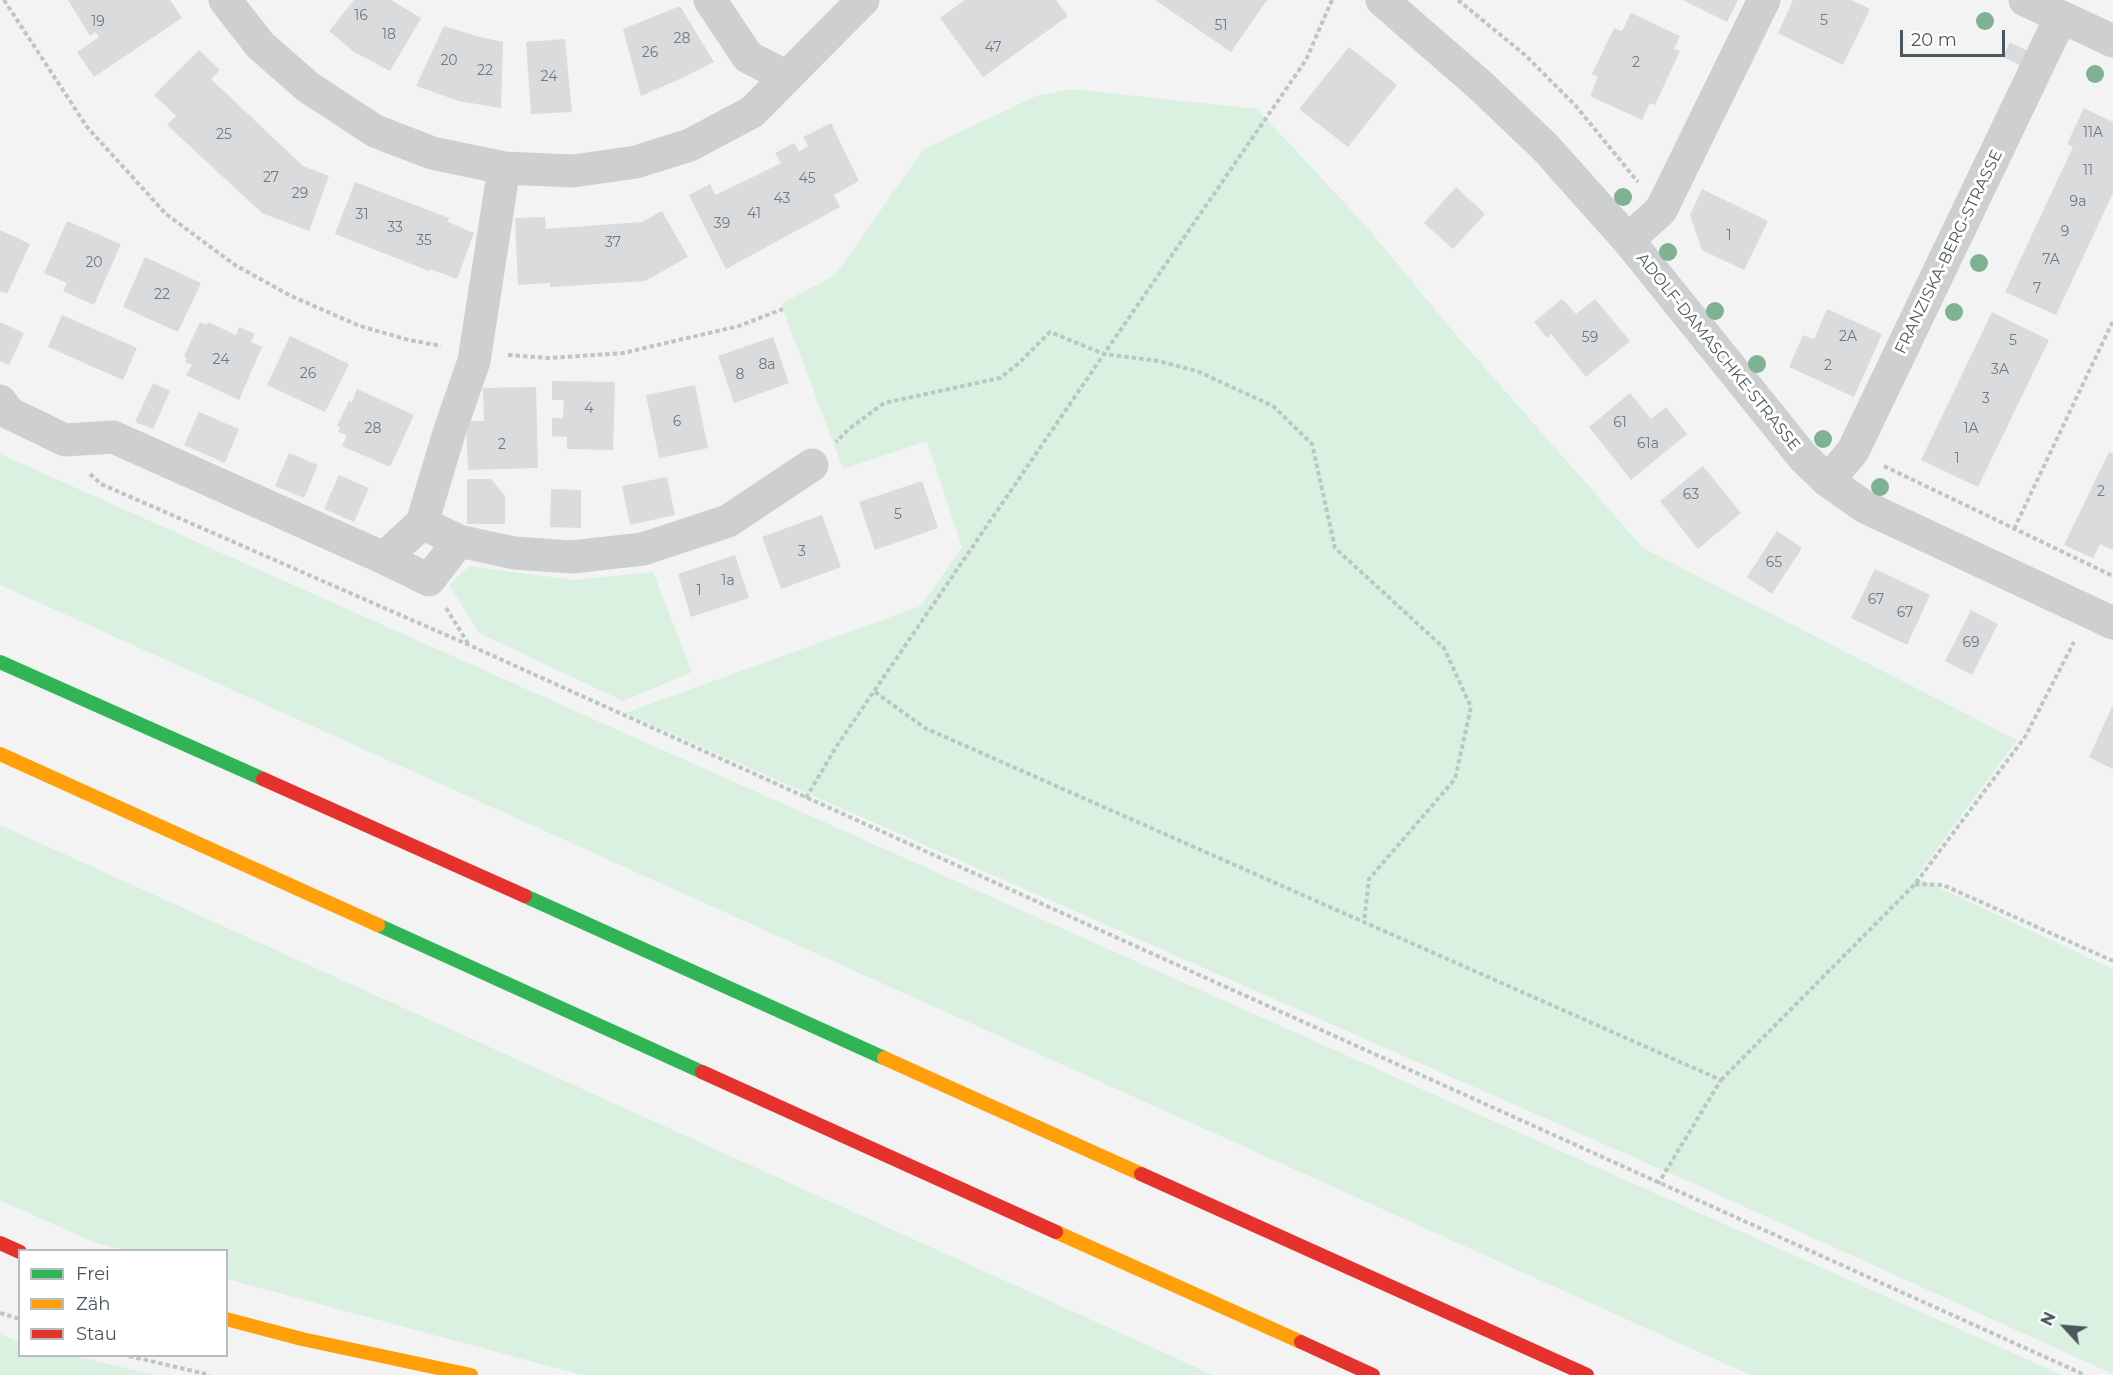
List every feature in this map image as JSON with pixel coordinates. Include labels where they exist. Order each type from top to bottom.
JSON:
[{"type":"main road","points":[[0,662],[1587,1375]]},
{"type":"main road","points":[[0,754],[1372,1375]]},
{"type":"main road","points":[[0,1243],[18,1251]]},
{"type":"main road","points":[[228,1320],[302,1339],[471,1375]]},
{"type":"street","points":[[225,0],[260,45],[308,87],[375,130],[432,153],[504,168],[573,171],[636,162],[690,145],[752,112],[863,0]]},
{"type":"street","points":[[710,0],[748,57],[787,77]]},
{"type":"street","name":"ADOLF-DAMASCHKE-STRASSE","points":[[1382,0],[1545,147],[1628,240],[1803,457],[1828,482],[1865,507],[2101,617]]},
{"type":"street","points":[[1628,240],[1660,210],[1764,0]]},
{"type":"street","points":[[2025,0],[2113,41]]},
{"type":"street","name":"FRANZISKA-BERG-STRASSE","points":[[1828,482],[1853,451],[2061,17]]},
{"type":"street","points":[[384,558],[422,523],[474,361],[504,168]]},
{"type":"street","points":[[0,401],[9,413],[65,440],[113,437],[429,580],[459,541]]},
{"type":"street","points":[[422,523],[459,541],[514,553],[572,557],[643,549],[728,521],[812,465]]},
{"type":"path","points":[[3,0],[87,127],[166,214],[235,265],[291,296],[360,326],[409,340],[476,352],[549,358],[623,353],[739,326],[783,309]]},
{"type":"path","points":[[806,798],[836,747],[1306,60],[1332,0]]},
{"type":"path","points":[[1458,0],[1525,55],[1575,105],[1660,210]]},
{"type":"path","points":[[2014,529],[2113,321]]},
{"type":"path","points":[[812,465],[849,429],[884,403],[1000,378],[1019,363],[1050,332],[1104,354],[1158,361],[1197,371],[1273,406],[1312,444],[1335,548],[1444,648],[1471,707],[1455,779],[1368,879],[1364,922]]},
{"type":"path","points":[[65,440],[76,459],[101,484],[469,645],[2085,1375]]},
{"type":"path","points":[[1853,451],[2113,576]]},
{"type":"path","points":[[429,580],[469,645]]},
{"type":"path","points":[[1658,1184],[1721,1080],[1915,884],[2025,737],[2101,617]]},
{"type":"path","points":[[875,692],[925,728],[1721,1080]]},
{"type":"path","points":[[1915,884],[1942,885],[2113,961]]},
{"type":"path","points":[[0,1313],[18,1318]]},
{"type":"path","points":[[133,1357],[210,1375]]},
{"type":"green space","points":[[1071,89],[1257,109],[1365,225],[1463,343],[1643,548],[2017,740],[1916,877],[2113,969],[2113,1374],[1699,1186],[625,713],[921,606],[962,547],[927,441],[843,469],[781,304],[835,275],[924,149],[1036,96]]},
{"type":"green space","points":[[0,454],[2062,1375],[1750,1375],[0,585]]},
{"type":"green space","points":[[469,566],[574,580],[653,572],[692,672],[623,701],[479,633],[449,585]]},
{"type":"green space","points":[[0,825],[1213,1375],[582,1375],[228,1279],[228,1249],[119,1249],[93,1242],[0,1200]]},
{"type":"green space","points":[[0,1334],[18,1342],[18,1357],[78,1357],[156,1375],[0,1375]]},
{"type":"building","points":[[68,0],[170,0],[182,18],[94,77],[77,52],[99,37],[95,32],[90,36]]},
{"type":"building","points":[[354,0],[391,0],[421,18],[390,71],[354,52],[329,31]]},
{"type":"building","points":[[965,0],[1056,0],[1068,16],[983,77],[940,18]]},
{"type":"building","points":[[1155,0],[1267,0],[1231,52]]},
{"type":"building","points":[[1683,0],[1738,0],[1727,22]]},
{"type":"building","points":[[1793,0],[1851,0],[1870,9],[1843,65],[1778,33]]},
{"type":"building","points":[[680,6],[714,62],[641,96],[623,29]]},
{"type":"building","points":[[1631,13],[1680,36],[1674,49],[1680,51],[1655,105],[1650,103],[1642,120],[1590,96],[1598,77],[1592,74],[1614,28],[1622,31]]},
{"type":"building","points":[[444,26],[503,42],[501,108],[459,101],[416,86]]},
{"type":"building","points":[[565,39],[572,112],[531,114],[526,42]]},
{"type":"building","points":[[2010,42],[2032,53],[2025,68],[2003,57]]},
{"type":"building","points":[[1349,47],[1397,85],[1348,147],[1299,109]]},
{"type":"building","points":[[199,50],[220,70],[211,79],[303,166],[329,176],[309,231],[262,213],[167,125],[176,116],[154,95]]},
{"type":"building","points":[[2084,108],[2113,122],[2113,193],[2056,315],[2005,292],[2073,147],[2067,144]]},
{"type":"building","points":[[831,123],[859,181],[834,195],[840,207],[726,269],[689,195],[710,184],[715,195],[781,163],[775,153],[794,143],[799,152],[808,146],[803,137]]},
{"type":"building","points":[[355,182],[449,218],[448,222],[474,233],[457,279],[430,269],[429,271],[335,234]]},
{"type":"building","points":[[1456,187],[1485,214],[1453,249],[1424,223]]},
{"type":"building","points":[[1702,189],[1768,221],[1744,270],[1702,250],[1690,215]]},
{"type":"building","points":[[662,211],[688,257],[645,281],[550,287],[550,283],[518,285],[515,218],[545,217],[546,229],[642,222]]},
{"type":"building","points":[[67,221],[121,244],[94,305],[63,291],[67,283],[44,273]]},
{"type":"building","points":[[0,230],[30,244],[7,294],[0,291]]},
{"type":"building","points":[[145,257],[201,283],[178,332],[123,307]]},
{"type":"building","points":[[1562,299],[1576,314],[1595,299],[1630,341],[1586,377],[1551,334],[1547,338],[1534,322]]},
{"type":"building","points":[[1827,309],[1882,334],[1854,397],[1789,367],[1803,335],[1814,339]]},
{"type":"building","points":[[1992,312],[2049,340],[1978,487],[1921,460]]},
{"type":"building","points":[[62,315],[137,348],[123,380],[48,347]]},
{"type":"building","points":[[0,322],[24,333],[9,365],[0,361]]},
{"type":"building","points":[[200,322],[207,325],[208,322],[236,335],[239,327],[255,334],[251,342],[262,347],[239,400],[186,375],[192,365],[185,362],[187,358],[184,356]]},
{"type":"building","points":[[290,336],[349,364],[325,412],[267,385]]},
{"type":"building","points":[[773,337],[789,383],[734,403],[718,356]]},
{"type":"building","points":[[552,381],[615,382],[613,450],[567,449],[567,437],[552,436],[552,418],[563,418],[564,400],[552,400]]},
{"type":"building","points":[[153,383],[170,391],[153,429],[135,422]]},
{"type":"building","points":[[695,385],[708,448],[659,458],[646,395]]},
{"type":"building","points":[[536,387],[538,468],[468,470],[466,421],[484,421],[483,388]]},
{"type":"building","points":[[357,389],[414,415],[390,467],[342,446],[347,435],[338,432],[340,427],[337,426]]},
{"type":"building","points":[[1630,393],[1651,419],[1666,407],[1687,434],[1631,480],[1589,427]]},
{"type":"building","points":[[199,412],[239,429],[225,463],[184,445]]},
{"type":"building","points":[[2109,452],[2113,454],[2113,550],[2100,544],[2093,558],[2064,545]]},
{"type":"building","points":[[289,453],[318,465],[304,498],[275,486]]},
{"type":"building","points":[[1703,466],[1741,513],[1698,549],[1660,501]]},
{"type":"building","points":[[339,475],[369,488],[354,522],[324,509]]},
{"type":"building","points":[[667,477],[675,515],[630,525],[622,486]]},
{"type":"building","points":[[467,479],[491,479],[505,496],[505,524],[467,524]]},
{"type":"building","points":[[922,481],[938,528],[875,550],[859,502]]},
{"type":"building","points":[[551,489],[581,490],[581,528],[550,527]]},
{"type":"building","points":[[822,515],[841,567],[781,589],[762,537]]},
{"type":"building","points":[[1777,531],[1802,548],[1772,594],[1747,577]]},
{"type":"building","points":[[735,555],[749,598],[691,617],[678,574]]},
{"type":"building","points":[[1875,569],[1930,595],[1907,645],[1851,618]]},
{"type":"building","points":[[1971,610],[1998,624],[1972,675],[1945,661]]},
{"type":"building","points":[[2113,705],[2113,769],[2089,757]]},
{"type":"traffic: fast","points":[[0,662],[263,779]]},
{"type":"traffic: fast","points":[[525,896],[884,1058]]},
{"type":"traffic: fast","points":[[378,925],[702,1072]]},
{"type":"traffic: slow","points":[[0,754],[378,925]]},
{"type":"traffic: slow","points":[[884,1058],[1141,1174]]},
{"type":"traffic: slow","points":[[1056,1232],[1301,1342]]},
{"type":"traffic: slow","points":[[228,1320],[302,1339],[471,1375]]},
{"type":"traffic: jam","points":[[263,779],[525,896]]},
{"type":"traffic: jam","points":[[702,1072],[1056,1232]]},
{"type":"traffic: jam","points":[[1141,1174],[1587,1375]]},
{"type":"traffic: jam","points":[[0,1243],[18,1251]]},
{"type":"traffic: jam","points":[[1301,1342],[1373,1375]]}]
